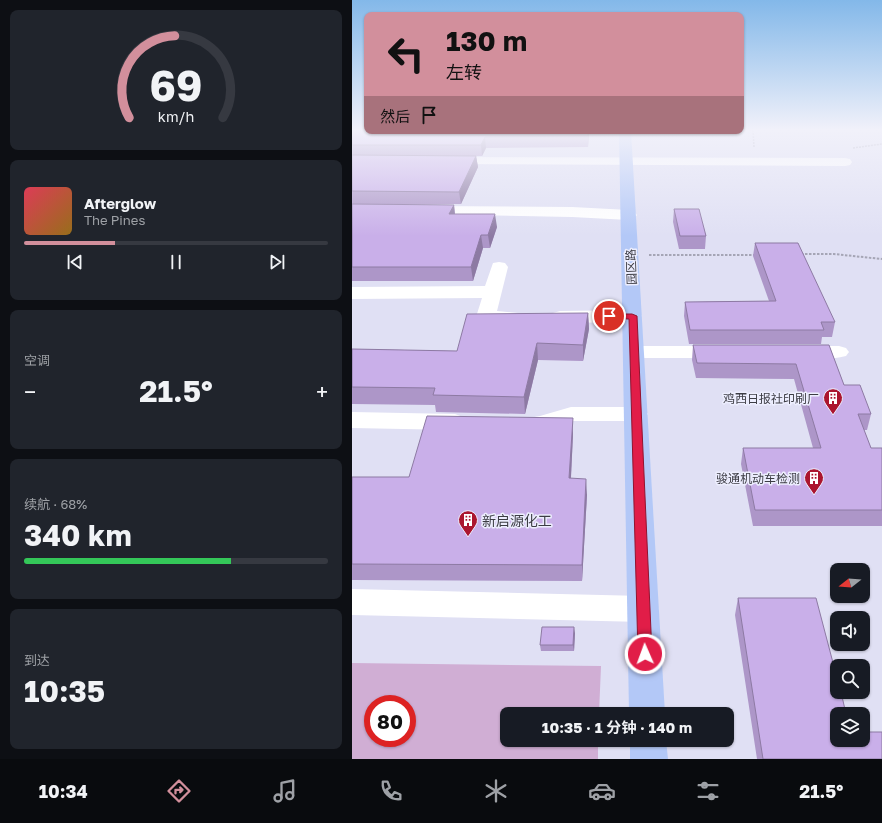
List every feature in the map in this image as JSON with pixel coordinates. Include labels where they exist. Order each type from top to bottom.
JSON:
[{"type":"highway","name":"园区路","points":[[627,165],[647,707]]},
{"type":"highway","points":[[648,747],[649,759]]},
{"type":"street","points":[[407,210],[572,212],[629,215]]},
{"type":"street","points":[[498,267],[486,317],[632,316]]},
{"type":"street","points":[[352,293],[492,292]]},
{"type":"street","points":[[634,352],[745,352]]},
{"type":"street","points":[[784,352],[839,352]]},
{"type":"street","points":[[510,423],[541,424],[571,414],[636,414]]},
{"type":"street","points":[[352,420],[478,423]]},
{"type":"street","points":[[352,602],[643,609]]},
{"type":"path","points":[[796,254],[834,254],[882,259]]},
{"type":"path","points":[[630,256],[757,255]]},
{"type":"shaded area","points":[[352,663],[601,666],[599,707],[500,707],[500,747],[598,747],[598,759],[352,759]]},
{"type":"building","points":[[352,165],[472,165],[459,192],[352,191]]},
{"type":"building","points":[[352,204],[454,205],[449,214],[495,214],[488,235],[481,235],[471,267],[352,267]]},
{"type":"building","points":[[674,209],[699,209],[706,236],[680,236]]},
{"type":"building","points":[[755,243],[798,243],[835,322],[821,322],[824,330],[690,330],[685,302],[776,301]]},
{"type":"building","points":[[588,313],[583,345],[537,343],[524,397],[433,395],[435,388],[352,387],[352,349],[457,351],[467,314]]},
{"type":"building","points":[[693,345],[829,345],[844,385],[860,385],[871,414],[858,414],[871,448],[882,448],[882,510],[755,510],[743,448],[821,448],[796,364],[697,363]]},
{"type":"building","points":[[427,416],[573,418],[569,478],[586,479],[582,565],[352,564],[352,477],[409,477]]},
{"type":"building","points":[[738,598],[816,598],[832,659],[830,659],[830,699],[843,699],[844,707],[830,707],[830,747],[870,747],[870,732],[882,732],[882,759],[763,759]]},
{"type":"building","points":[[542,627],[574,627],[573,645],[540,645]]},
{"type":"place","name":"鸡西日报社印刷厂","points":[[833,415]]},
{"type":"place","name":"骏通机动车检测","points":[[814,495]]},
{"type":"place","name":"新启源化工","points":[[468,537]]},
{"type":"route","points":[[609,316],[632,316],[645,654]]}]
